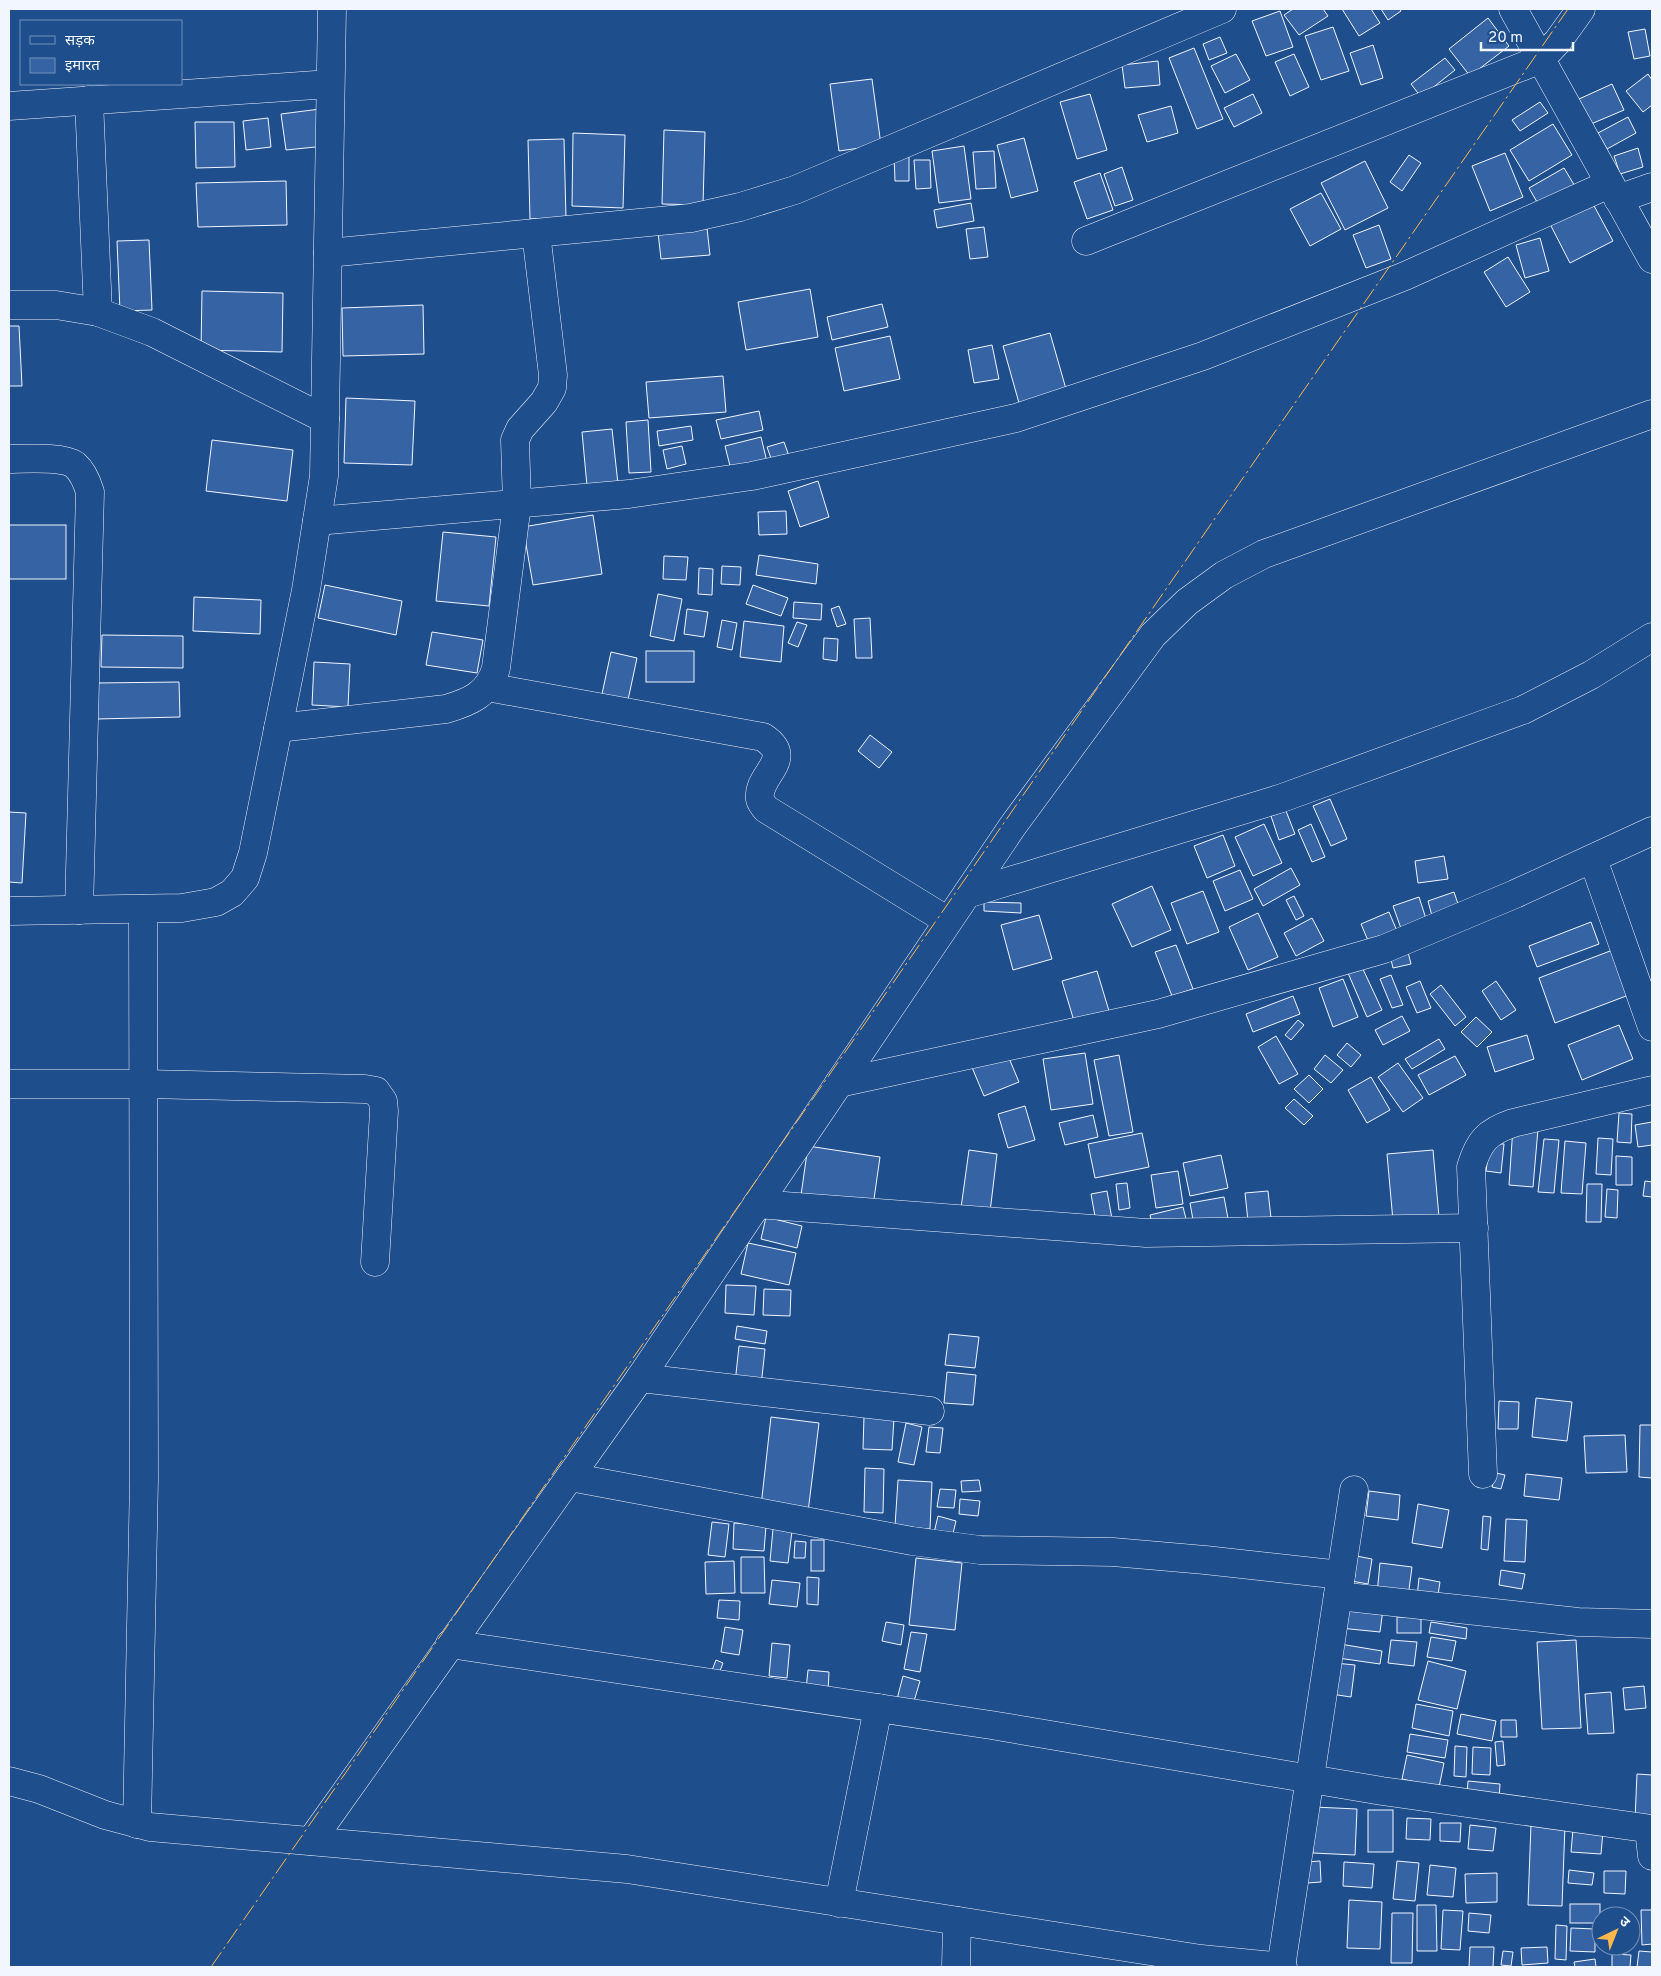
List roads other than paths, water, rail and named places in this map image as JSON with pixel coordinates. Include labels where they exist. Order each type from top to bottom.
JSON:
[{"type":"street","points":[[9,911],[182,908],[216,902],[232,893],[245,878],[253,853],[306,590],[324,476],[332,9]]},
{"type":"street","points":[[328,253],[691,218],[740,207],[795,190],[1222,9]]},
{"type":"street","points":[[1514,9],[1652,259]]},
{"type":"street","points":[[1086,241],[1541,59],[1558,41],[1581,9]]},
{"type":"street","points":[[9,106],[330,84]]},
{"type":"street","points":[[89,100],[98,312]]},
{"type":"street","points":[[317,521],[629,494],[752,476],[1016,418],[1212,352],[1614,192],[1652,187]]},
{"type":"street","points":[[278,728],[446,709],[465,704],[487,688],[493,679],[496,668],[516,504],[515,440],[520,428],[544,402],[552,388],[553,375],[536,233]]},
{"type":"street","points":[[9,305],[56,305],[98,312],[152,332],[325,419]]},
{"type":"street","points":[[311,1841],[640,1378],[1012,827],[1153,635],[1187,602],[1224,575],[1264,554],[1652,414]]},
{"type":"street","points":[[9,459],[59,460],[74,464],[85,477],[90,492],[79,910]]},
{"type":"street","points":[[967,894],[1125,848],[1282,798],[1523,710],[1591,675],[1652,638]]},
{"type":"street","points":[[487,688],[763,737],[775,747],[777,755],[760,792],[760,800],[766,809],[948,921]]},
{"type":"street","points":[[839,1083],[1158,1014],[1384,949],[1514,894],[1652,832]]},
{"type":"street","points":[[1593,859],[1652,1026]]},
{"type":"street","points":[[137,1824],[144,1479],[143,909]]},
{"type":"street","points":[[9,1084],[144,1084],[376,1091],[383,1100],[384,1111],[375,1262]]},
{"type":"street","points":[[1483,1474],[1472,1167],[1476,1151],[1484,1138],[1499,1128],[1513,1123],[1652,1090]]},
{"type":"street","points":[[756,1204],[1146,1233],[1474,1228]]},
{"type":"street","points":[[640,1378],[930,1411]]},
{"type":"street","points":[[570,1477],[912,1541],[980,1550],[1113,1552],[1205,1560],[1339,1586],[1578,1622],[1652,1624]]},
{"type":"street","points":[[9,1781],[38,1789],[105,1815],[150,1827],[627,1869],[1200,1959],[1282,1967],[1354,1490]]},
{"type":"street","points":[[450,1644],[991,1725],[1382,1791],[1651,1829],[1652,1856]]},
{"type":"street","points":[[839,1903],[878,1708]]},
{"type":"street","points":[[956,1921],[956,1967]]}]
